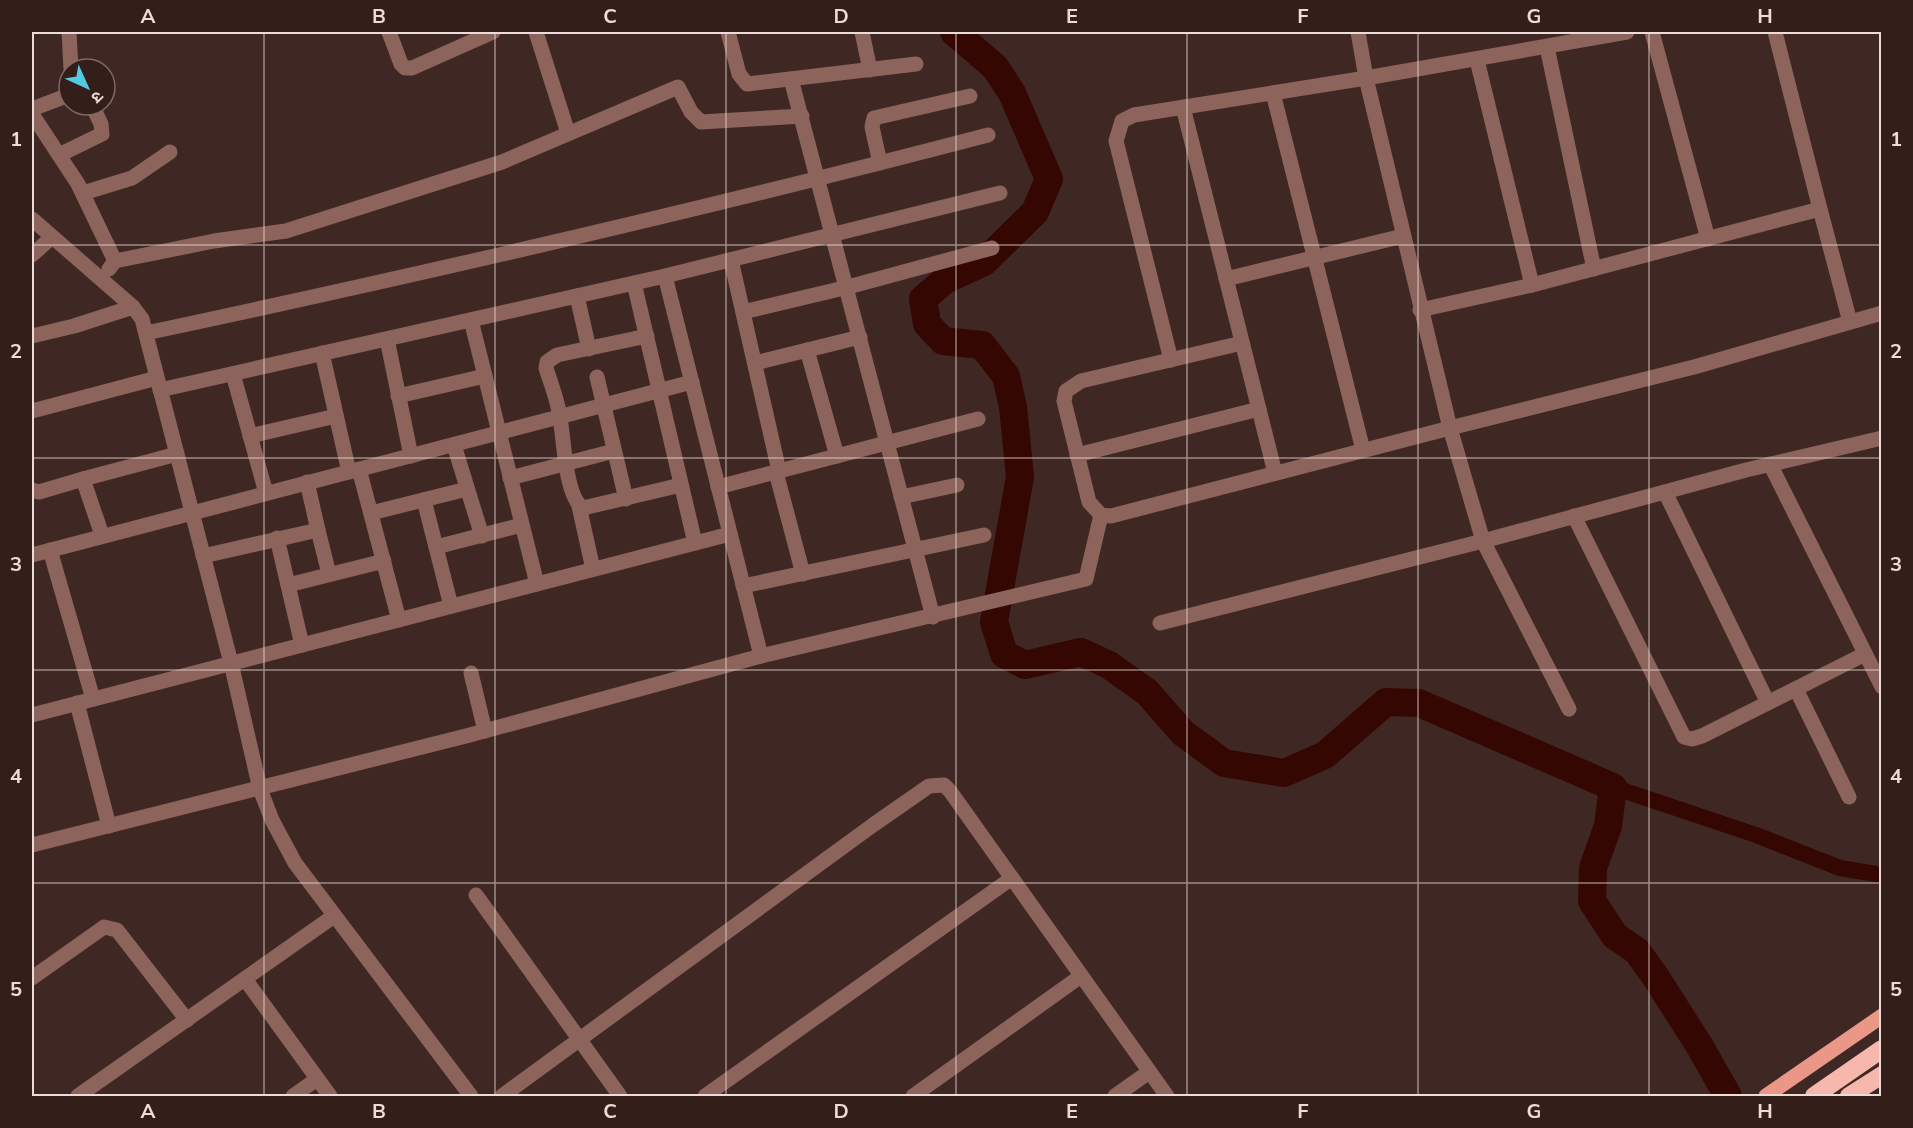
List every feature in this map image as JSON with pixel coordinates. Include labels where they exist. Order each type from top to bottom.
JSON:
[{"type":"highway","points":[[1814,1096],[1881,1049]]},
{"type":"highway","points":[[1850,1096],[1881,1075]]},
{"type":"main road","points":[[1766,1096],[1881,1016]]},
{"type":"street","points":[[69,32],[70,57]]},
{"type":"street","points":[[389,32],[400,64],[405,68],[412,68],[492,32]]},
{"type":"street","points":[[536,32],[568,134]]},
{"type":"street","points":[[728,32],[742,80],[753,84],[916,64]]},
{"type":"street","points":[[862,32],[870,70]]},
{"type":"street","points":[[1358,32],[1366,78],[1420,310],[1450,428],[1483,541],[1569,709]]},
{"type":"street","points":[[1171,360],[1116,141],[1122,121],[1134,115],[1477,60],[1627,32]]},
{"type":"street","points":[[1652,32],[1708,239]]},
{"type":"street","points":[[1776,32],[1850,322]]},
{"type":"street","points":[[1547,47],[1594,269]]},
{"type":"street","points":[[1477,60],[1532,285]]},
{"type":"street","points":[[791,78],[835,235],[886,443],[933,617]]},
{"type":"street","points":[[101,279],[115,261],[214,241],[286,231],[502,162],[678,87],[691,112],[701,122],[802,116]]},
{"type":"street","points":[[1273,93],[1363,450]]},
{"type":"street","points":[[880,163],[872,127],[874,118],[970,96]]},
{"type":"street","points":[[57,103],[33,118],[83,193],[115,261]]},
{"type":"street","points":[[1183,107],[1275,473]]},
{"type":"street","points":[[59,155],[102,135],[98,117]]},
{"type":"street","points":[[146,333],[533,248],[820,179],[988,135]]},
{"type":"street","points":[[83,193],[132,178],[170,152]]},
{"type":"street","points":[[32,411],[159,384],[233,374],[665,276],[1000,193]]},
{"type":"street","points":[[1420,310],[1532,285],[1820,209]]},
{"type":"street","points":[[32,219],[134,307],[142,319],[231,663],[260,789],[272,820],[296,863],[334,916],[471,1096]]},
{"type":"street","points":[[1226,279],[1403,236]]},
{"type":"street","points":[[32,255],[52,237]]},
{"type":"street","points":[[743,312],[848,287],[992,248]]},
{"type":"street","points":[[731,260],[779,471],[777,476],[803,574]]},
{"type":"street","points":[[665,276],[761,656]]},
{"type":"street","points":[[634,283],[695,543]]},
{"type":"street","points":[[577,296],[589,349]]},
{"type":"street","points":[[32,336],[74,326],[134,307]]},
{"type":"street","points":[[1242,343],[1081,381],[1066,391],[1064,401],[1089,502],[1101,515],[1111,516],[1694,367],[1881,313]]},
{"type":"street","points":[[471,320],[537,584]]},
{"type":"street","points":[[593,569],[579,506],[566,464],[560,417],[546,368],[547,362],[557,355],[647,336]]},
{"type":"street","points":[[755,363],[860,337]]},
{"type":"street","points":[[387,339],[411,456]]},
{"type":"street","points":[[807,350],[837,456]]},
{"type":"street","points":[[322,353],[336,416],[371,513],[399,620]]},
{"type":"street","points":[[233,374],[266,493]]},
{"type":"street","points":[[398,396],[485,376]]},
{"type":"street","points":[[597,377],[602,406],[626,499]]},
{"type":"street","points":[[32,555],[192,511],[692,382]]},
{"type":"street","points":[[1077,454],[1259,409]]},
{"type":"street","points":[[250,436],[336,416]]},
{"type":"street","points":[[718,487],[978,419]]},
{"type":"street","points":[[1160,623],[1483,541],[1770,464],[1881,438]]},
{"type":"street","points":[[454,445],[482,536]]},
{"type":"street","points":[[510,478],[614,451]]},
{"type":"street","points":[[32,490],[39,492],[177,454]]},
{"type":"street","points":[[1770,464],[1881,687]]},
{"type":"street","points":[[84,479],[102,535]]},
{"type":"street","points":[[308,482],[329,574]]},
{"type":"street","points":[[579,506],[590,508],[681,485]]},
{"type":"street","points":[[901,497],[957,485]]},
{"type":"street","points":[[371,513],[467,489]]},
{"type":"street","points":[[1665,492],[1768,703]]},
{"type":"street","points":[[424,500],[451,606]]},
{"type":"street","points":[[32,845],[485,731],[761,656],[1086,579],[1101,515]]},
{"type":"street","points":[[1574,516],[1684,737],[1692,739],[1702,736],[1865,654]]},
{"type":"street","points":[[436,548],[522,525]]},
{"type":"street","points":[[203,556],[318,530]]},
{"type":"street","points":[[32,715],[730,534]]},
{"type":"street","points":[[743,586],[984,535]]},
{"type":"street","points":[[277,538],[302,645]]},
{"type":"street","points":[[50,550],[93,699]]},
{"type":"street","points":[[288,585],[384,561]]},
{"type":"street","points":[[471,673],[485,731]]},
{"type":"street","points":[[1796,689],[1849,797]]},
{"type":"street","points":[[77,703],[108,826]]},
{"type":"street","points":[[502,1096],[929,786],[944,786],[950,791],[1167,1096]]},
{"type":"street","points":[[705,1096],[1012,878]]},
{"type":"street","points":[[476,895],[620,1096]]},
{"type":"street","points":[[78,1096],[334,916]]},
{"type":"street","points":[[32,978],[104,927],[111,927],[117,930],[187,1020]]},
{"type":"street","points":[[912,1096],[1081,976]]},
{"type":"street","points":[[245,979],[330,1096]]},
{"type":"street","points":[[1115,1096],[1149,1072]]},
{"type":"street","points":[[293,1096],[318,1079]]},
{"type":"waterway","points":[[954,32],[995,67],[1012,93],[1049,179],[1035,212],[984,262],[945,280],[923,299],[927,324],[943,341],[982,345],[1006,376],[1013,407],[1020,477],[994,622],[1004,654],[1025,665],[1081,652],[1109,665],[1147,692],[1183,733],[1224,763],[1284,773],[1325,755],[1386,702],[1419,703],[1613,787],[1608,826],[1593,868],[1592,901],[1615,936],[1637,951],[1655,976],[1728,1096]]},
{"type":"waterway","points":[[1613,787],[1756,835],[1840,868],[1882,875]]}]
